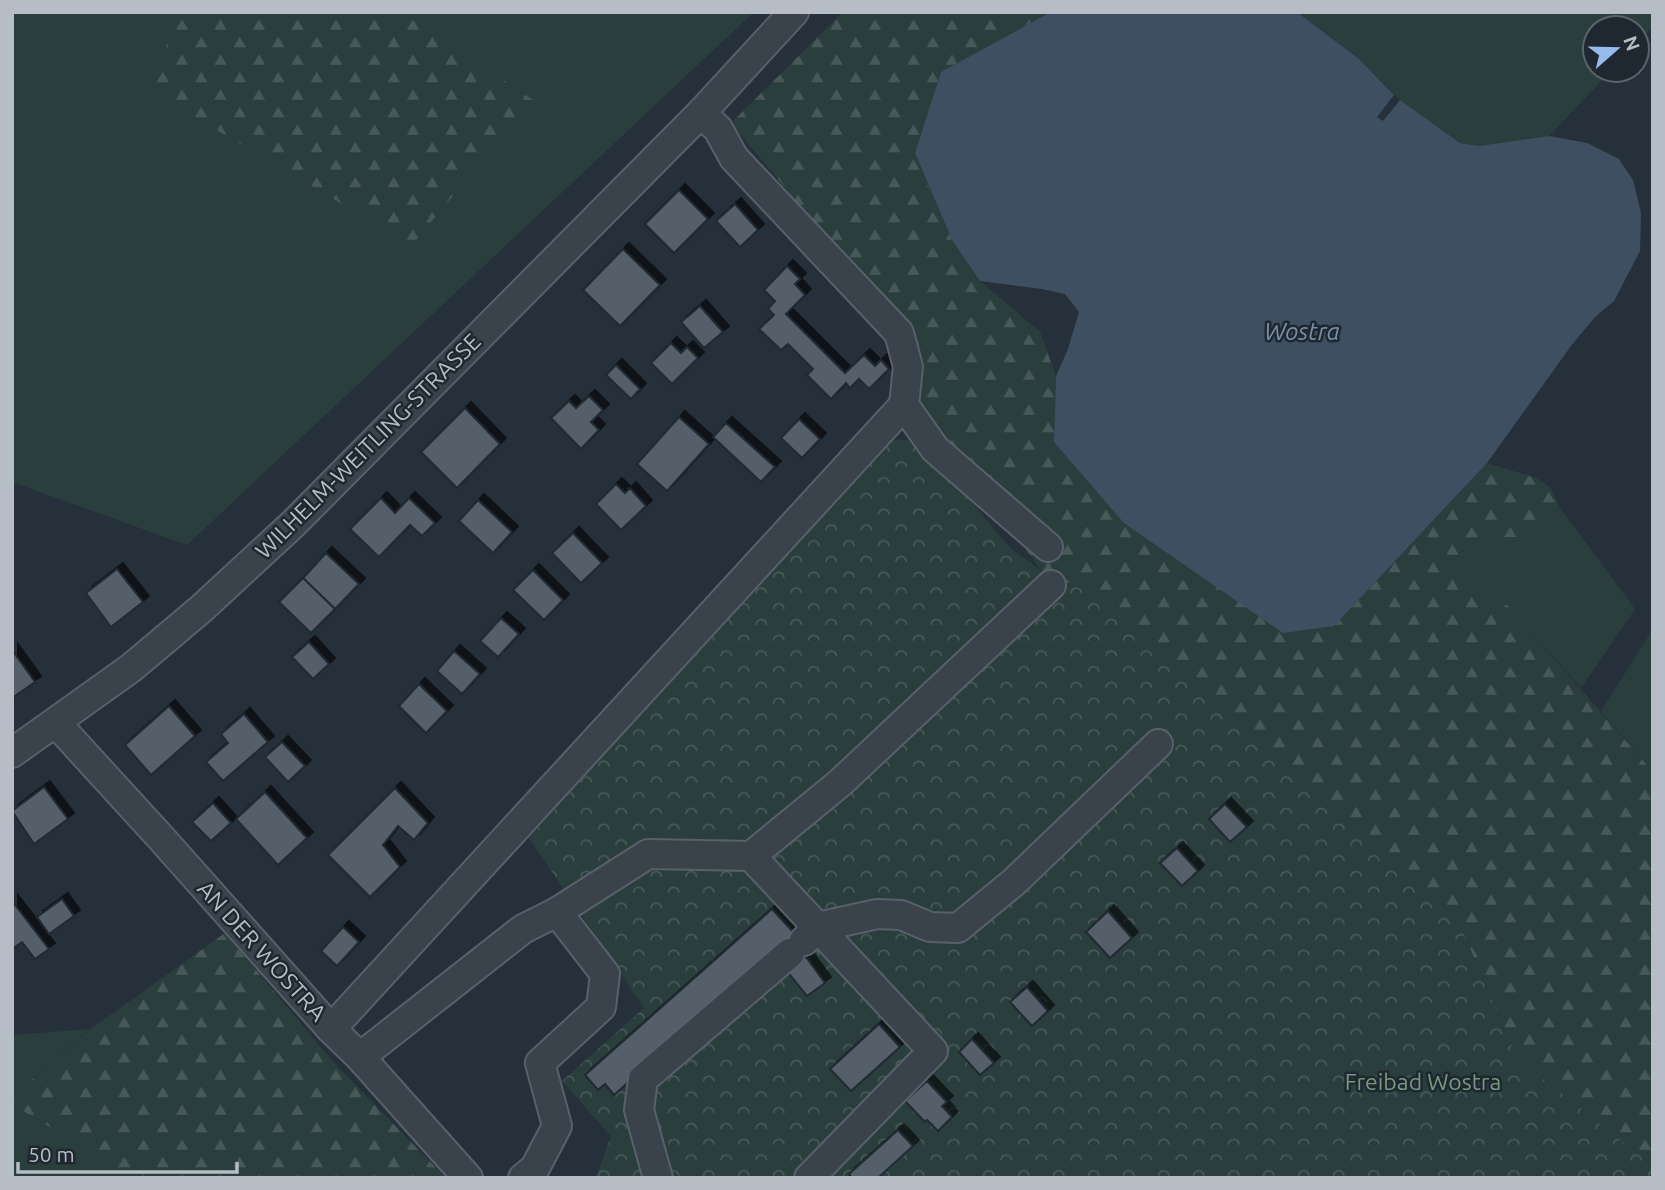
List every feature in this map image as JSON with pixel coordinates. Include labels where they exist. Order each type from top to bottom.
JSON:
[{"type":"street","name":"WILHELM-WEITLING-STRASSE","points":[[12,753],[131,668],[293,524],[701,113],[794,12]]},
{"type":"street","points":[[331,1030],[904,405],[908,367],[899,334],[734,158],[718,129],[701,113]]},
{"type":"street","points":[[904,405],[934,449],[1048,547]]},
{"type":"street","points":[[360,1056],[523,929],[557,912],[648,854],[751,856],[840,783],[1051,585]]},
{"type":"street","name":"AN DER WOSTRA","points":[[56,723],[331,1030],[360,1056],[468,1178]]},
{"type":"street","points":[[658,1178],[639,1110],[643,1079],[804,940],[877,914],[901,915],[930,927],[958,928],[1014,881],[1158,744]]},
{"type":"street","points":[[751,856],[804,940],[933,1051],[809,1178]]},
{"type":"street","points":[[523,1178],[534,1168],[557,1126],[540,1063],[601,1007],[605,974],[557,912]]},
{"type":"green space","points":[[12,12],[177,12],[152,92],[532,100],[402,12],[754,12],[187,545],[12,482]]},
{"type":"green space","points":[[177,12],[402,12],[533,100],[412,245],[152,92]]},
{"type":"green space","points":[[843,12],[1051,12],[941,72],[915,154],[952,240],[980,281],[1040,332],[1056,376],[1054,443],[1334,626],[1487,463],[1536,478],[1551,488],[1560,508],[1537,537],[1480,537],[1447,565],[1508,606],[1653,772],[1653,1166],[1517,1058],[1456,916],[1116,605],[1042,571],[916,403],[915,330],[843,257],[731,123]]},
{"type":"green space","points":[[1297,12],[1653,12],[1651,29],[1651,14],[1581,14],[1581,84],[1599,84],[1549,136],[1479,146],[1460,143],[1400,100],[1359,59]]},
{"type":"green space","name":"Freibad Wostra","points":[[889,440],[919,440],[1010,548],[1042,571],[1116,605],[1456,916],[1517,1058],[1653,1166],[1653,1178],[596,1178],[611,1136],[562,1081],[644,1008],[529,838]]},
{"type":"green space","points":[[1560,508],[1635,609],[1581,688],[1508,606],[1447,565],[1480,537],[1537,537]]},
{"type":"green space","points":[[1653,629],[1653,772],[1601,711]]},
{"type":"green space","points":[[225,933],[334,1063],[446,1178],[125,1178],[116,1168],[12,1104],[12,1096],[91,1029]]},
{"type":"green space","points":[[90,1029],[12,1096],[12,1035]]},
{"type":"green space","points":[[12,1104],[116,1168],[125,1178],[12,1178]]},
{"type":"water","name":"Wostra","points":[[1051,12],[1297,12],[1359,59],[1394,95],[1377,117],[1383,121],[1400,100],[1460,143],[1479,146],[1549,136],[1587,143],[1619,159],[1633,180],[1641,213],[1640,251],[1614,301],[1594,318],[1571,346],[1487,463],[1334,626],[1283,633],[1124,523],[1054,442],[1056,376],[1068,349],[1079,312],[1065,294],[980,281],[952,240],[915,153],[941,72]]},
{"type":"building","points":[[679,190],[708,219],[674,253],[645,224]]},
{"type":"building","points":[[735,204],[758,230],[740,247],[716,221]]},
{"type":"building","points":[[623,249],[660,285],[620,326],[583,290]]},
{"type":"building","points":[[787,266],[800,279],[795,284],[805,295],[786,314],[845,373],[864,355],[875,366],[881,360],[889,369],[869,389],[859,379],[850,388],[846,383],[831,399],[807,375],[813,369],[788,344],[781,350],[759,329],[774,315],[768,309],[775,301],[764,290]]},
{"type":"building","points":[[700,306],[723,332],[704,348],[681,322]]},
{"type":"building","points":[[671,343],[681,353],[687,347],[698,358],[672,384],[651,363]]},
{"type":"building","points":[[616,365],[640,389],[631,399],[606,375]]},
{"type":"building","points":[[589,396],[603,410],[591,422],[599,430],[581,449],[551,418],[569,401],[576,408]]},
{"type":"building","points":[[465,408],[500,444],[457,488],[421,452]]},
{"type":"building","points":[[679,417],[709,444],[667,491],[637,464]]},
{"type":"building","points":[[799,419],[820,439],[802,458],[781,438]]},
{"type":"building","points":[[726,423],[775,467],[761,482],[713,437]]},
{"type":"building","points":[[616,484],[625,493],[630,488],[646,506],[621,530],[596,504]]},
{"type":"building","points":[[381,498],[395,513],[409,498],[435,523],[422,536],[410,525],[379,557],[350,529]]},
{"type":"building","points":[[478,500],[512,532],[493,553],[459,521]]},
{"type":"building","points":[[573,533],[602,563],[581,583],[552,553]]},
{"type":"building","points":[[326,553],[359,584],[335,609],[303,578]]},
{"type":"building","points":[[117,569],[143,602],[111,627],[86,593]]},
{"type":"building","points":[[533,570],[563,600],[544,620],[513,590]]},
{"type":"building","points":[[303,578],[335,609],[311,633],[279,602]]},
{"type":"building","points":[[501,618],[519,634],[498,657],[480,641]]},
{"type":"building","points":[[309,642],[329,664],[313,679],[292,657]]},
{"type":"building","points":[[12,650],[35,682],[12,698]]},
{"type":"building","points":[[454,651],[480,674],[462,694],[437,671]]},
{"type":"building","points":[[419,684],[447,711],[426,733],[399,706]]},
{"type":"building","points":[[169,706],[195,736],[151,775],[125,745]]},
{"type":"building","points":[[244,714],[268,742],[223,781],[206,762],[228,743],[221,734]]},
{"type":"building","points":[[282,742],[305,766],[288,782],[265,757]]},
{"type":"building","points":[[44,787],[68,819],[34,844],[12,811]]},
{"type":"building","points":[[395,788],[428,823],[414,840],[398,826],[383,845],[400,867],[370,897],[328,855]]},
{"type":"building","points":[[265,792],[307,838],[278,865],[236,819]]},
{"type":"building","points":[[213,803],[231,823],[211,841],[192,822]]},
{"type":"building","points":[[1225,804],[1247,827],[1230,842],[1209,819]]},
{"type":"building","points":[[1177,848],[1198,871],[1182,886],[1160,863]]},
{"type":"building","points":[[62,899],[74,916],[49,934],[37,917]]},
{"type":"building","points":[[12,901],[49,949],[35,959],[22,942],[12,949]]},
{"type":"building","points":[[772,909],[795,934],[614,1095],[605,1084],[598,1090],[585,1075]]},
{"type":"building","points":[[1108,911],[1132,938],[1110,958],[1086,932]]},
{"type":"building","points":[[343,927],[359,942],[337,966],[321,951]]},
{"type":"building","points":[[806,957],[825,983],[807,996],[787,971]]},
{"type":"building","points":[[1027,987],[1048,1011],[1032,1026],[1010,1002]]},
{"type":"building","points":[[879,1024],[900,1047],[851,1091],[830,1069]]},
{"type":"building","points":[[972,1039],[994,1063],[980,1075],[959,1052]]},
{"type":"building","points":[[927,1081],[947,1102],[942,1106],[952,1117],[938,1131],[905,1101]]},
{"type":"building","points":[[898,1130],[913,1146],[878,1178],[852,1178],[849,1174]]}]
